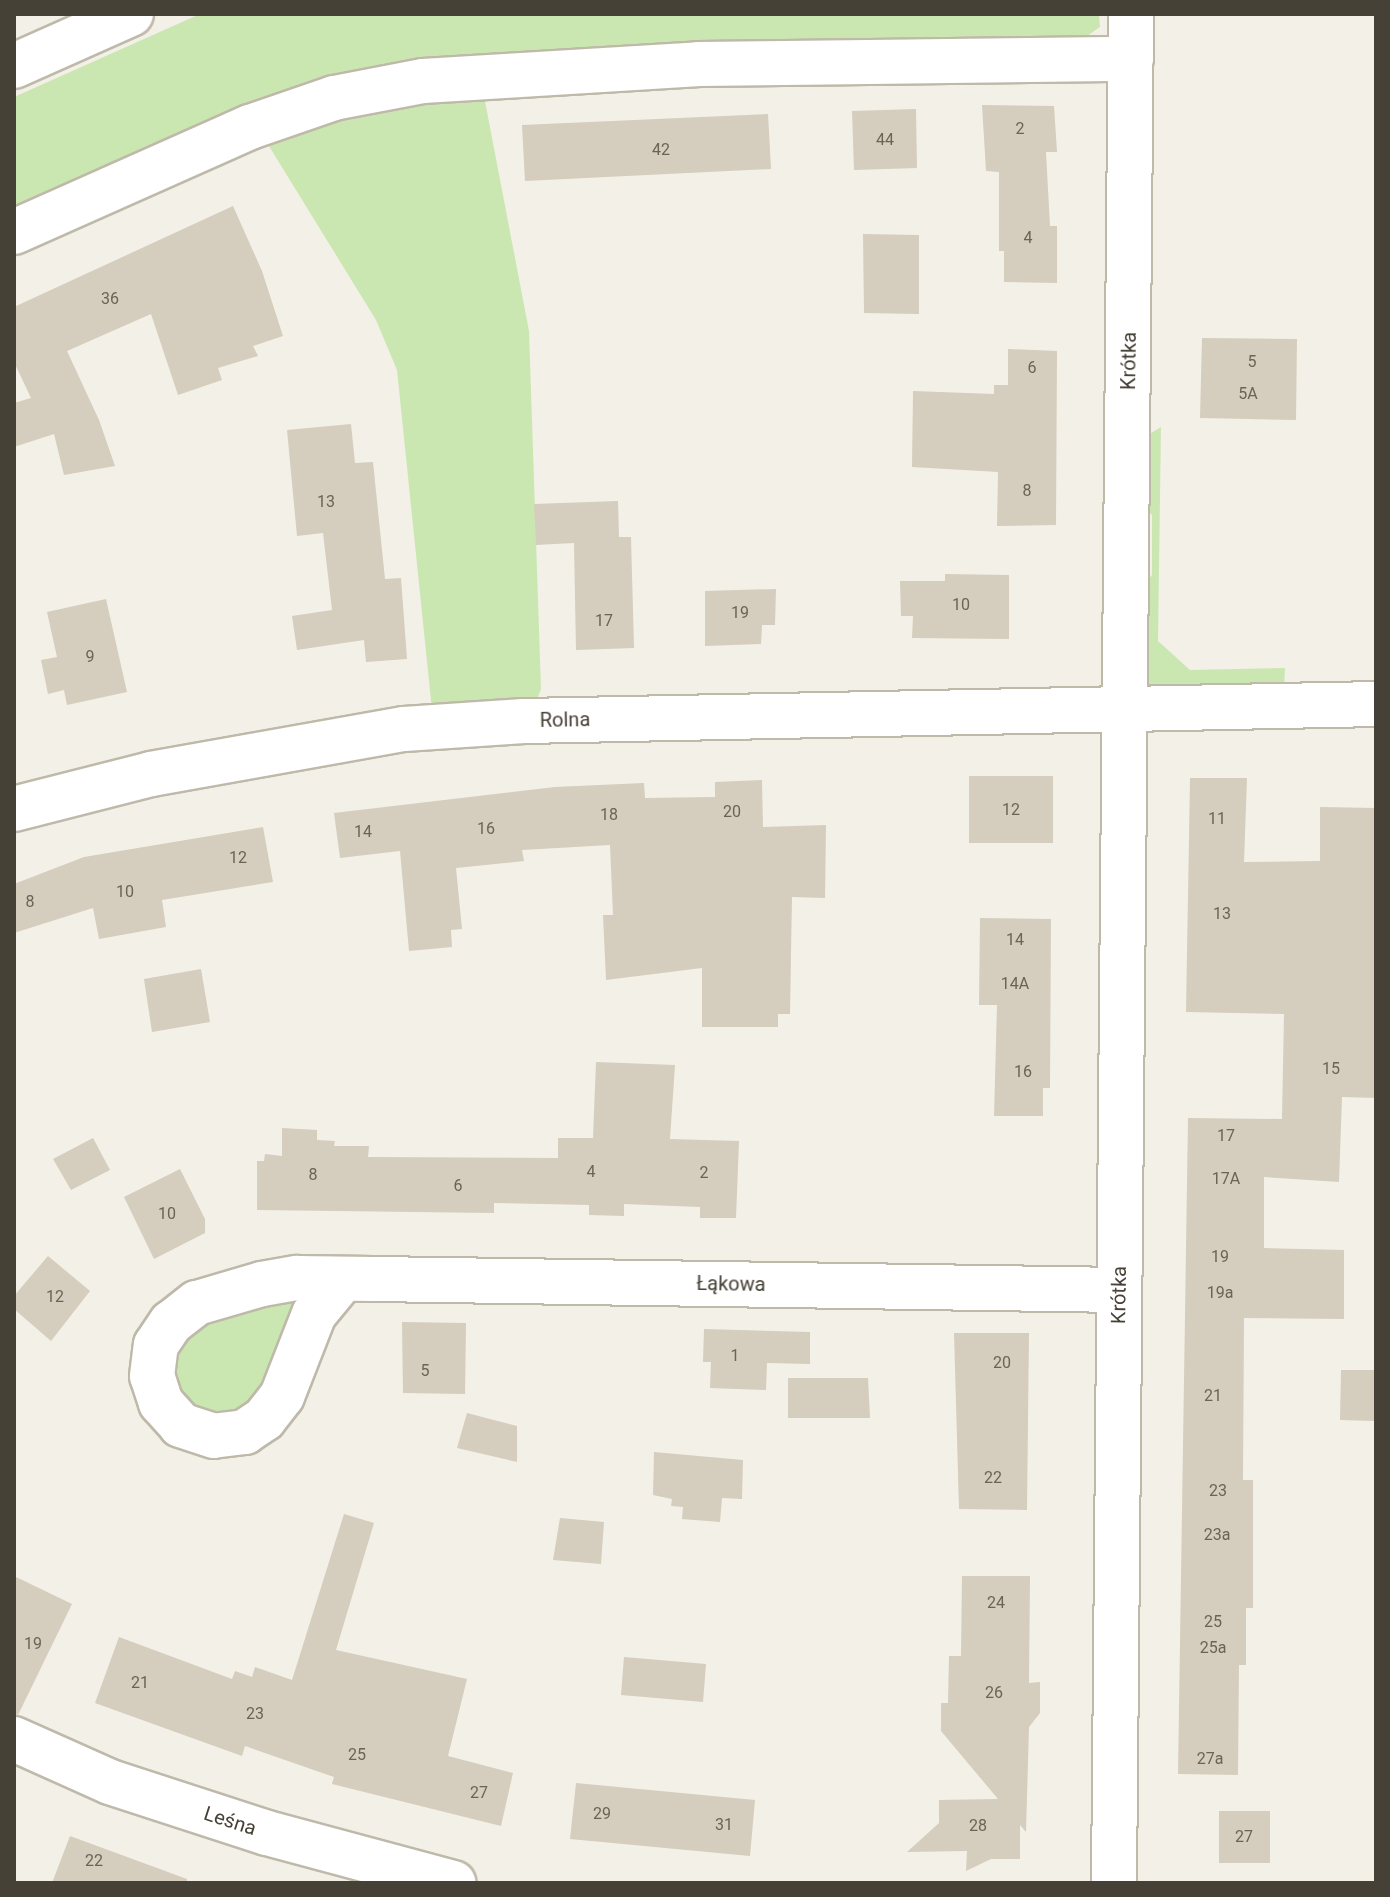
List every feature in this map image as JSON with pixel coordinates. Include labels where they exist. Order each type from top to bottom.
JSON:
[{"type":"street","points":[[14,66],[77,24],[131,14]]},
{"type":"street","name":"Krótka","points":[[1114,1883],[1131,14]]},
{"type":"street","points":[[14,232],[250,127],[334,98],[423,81],[699,64],[1131,59]]},
{"type":"street","points":[[1124,707],[1376,704]]},
{"type":"street","name":"Rolna","points":[[14,809],[151,774],[404,729],[524,721],[1124,707]]},
{"type":"street","name":"Łąkowa","points":[[343,1279],[1119,1290]]},
{"type":"street","name":"Leśna","points":[[14,1739],[110,1782],[406,1873],[453,1883]]},
{"type":"green space","points":[[200,14],[1099,14],[1100,27],[1084,38],[438,62],[14,213],[14,97]]},
{"type":"green space","points":[[484,96],[529,331],[541,689],[536,702],[432,710],[397,370],[376,320],[264,138],[412,100]]},
{"type":"green space","points":[[1161,427],[1158,641],[1190,670],[1285,668],[1284,690],[1160,692],[1147,685],[1140,675],[1139,589],[1152,575],[1152,515],[1139,504],[1141,439]]},
{"type":"green space","points":[[292,1298],[295,1304],[263,1391],[243,1410],[224,1415],[207,1414],[182,1398],[171,1376],[180,1337],[206,1318]]},
{"type":"building","points":[[982,105],[1054,106],[1057,152],[1046,152],[1050,226],[1057,226],[1057,283],[1004,282],[1004,251],[999,251],[999,172],[986,171]]},
{"type":"building","points":[[916,109],[917,168],[854,170],[852,111]]},
{"type":"building","points":[[768,114],[771,169],[525,181],[522,125]]},
{"type":"building","points":[[233,206],[262,271],[283,336],[253,346],[258,356],[218,368],[222,380],[178,395],[151,314],[67,351],[99,420],[115,466],[64,475],[54,434],[14,447],[14,403],[31,398],[14,362],[14,307]]},
{"type":"building","points":[[863,234],[919,235],[919,314],[864,313]]},
{"type":"building","points":[[1202,338],[1297,339],[1296,420],[1200,418]]},
{"type":"building","points":[[1008,349],[1057,351],[1056,525],[997,526],[998,472],[912,467],[913,391],[994,394],[994,385],[1008,385]]},
{"type":"building","points":[[351,424],[355,463],[373,462],[385,579],[401,578],[407,659],[366,662],[364,640],[297,650],[292,616],[332,610],[323,533],[297,536],[287,430]]},
{"type":"building","points":[[618,501],[619,537],[631,537],[634,648],[576,650],[574,543],[536,545],[534,504]]},
{"type":"building","points":[[945,574],[1009,575],[1009,639],[912,638],[913,616],[901,616],[900,581],[945,581]]},
{"type":"building","points":[[776,589],[775,625],[762,625],[761,644],[705,646],[705,591]]},
{"type":"building","points":[[106,599],[127,692],[67,705],[64,690],[48,694],[41,660],[57,657],[47,612]]},
{"type":"building","points":[[969,776],[1053,776],[1053,843],[969,843]]},
{"type":"building","points":[[1190,778],[1247,778],[1244,862],[1320,861],[1320,807],[1376,808],[1376,1098],[1342,1097],[1339,1182],[1264,1177],[1264,1248],[1344,1250],[1344,1319],[1244,1318],[1243,1480],[1253,1480],[1253,1608],[1246,1608],[1246,1665],[1239,1665],[1238,1775],[1178,1774],[1188,1118],[1282,1119],[1284,1014],[1186,1012]]},
{"type":"building","points":[[762,780],[763,827],[826,825],[825,898],[792,897],[790,1014],[778,1014],[778,1027],[702,1027],[702,968],[606,980],[603,915],[613,915],[610,845],[522,850],[524,861],[456,868],[462,929],[451,930],[452,947],[409,951],[400,851],[340,858],[334,813],[555,787],[644,783],[645,798],[715,797],[715,782]]},
{"type":"building","points":[[263,827],[273,882],[162,900],[166,927],[99,939],[93,908],[14,933],[14,884],[84,857]]},
{"type":"building","points":[[980,918],[1051,919],[1050,1088],[1043,1088],[1043,1116],[994,1116],[997,1005],[979,1005]]},
{"type":"building","points":[[201,969],[210,1022],[152,1032],[144,979]]},
{"type":"building","points":[[596,1062],[675,1065],[670,1139],[739,1141],[736,1218],[700,1218],[700,1207],[624,1204],[624,1216],[589,1215],[589,1205],[494,1203],[494,1213],[257,1210],[257,1161],[264,1161],[265,1154],[282,1156],[282,1128],[317,1130],[317,1140],[335,1141],[334,1146],[369,1146],[368,1157],[558,1158],[558,1138],[593,1138]]},
{"type":"building","points":[[93,1138],[110,1170],[71,1190],[53,1159]]},
{"type":"building","points":[[180,1169],[205,1219],[205,1233],[154,1259],[124,1197]]},
{"type":"building","points":[[48,1256],[90,1291],[51,1341],[14,1309],[14,1296]]},
{"type":"building","points":[[402,1322],[466,1323],[465,1394],[403,1393]]},
{"type":"building","points":[[704,1329],[810,1332],[810,1364],[767,1363],[766,1390],[710,1388],[711,1362],[703,1362]]},
{"type":"building","points":[[954,1333],[1029,1333],[1027,1510],[959,1509]]},
{"type":"building","points":[[1341,1370],[1376,1370],[1376,1421],[1340,1420]]},
{"type":"building","points":[[788,1378],[868,1378],[870,1418],[788,1418]]},
{"type":"building","points":[[467,1413],[517,1426],[517,1462],[457,1448]]},
{"type":"building","points":[[654,1452],[743,1460],[742,1499],[722,1498],[720,1522],[682,1519],[683,1507],[671,1506],[672,1499],[653,1495]]},
{"type":"building","points":[[344,1514],[374,1523],[336,1650],[467,1679],[448,1756],[513,1773],[501,1826],[332,1784],[334,1777],[245,1746],[242,1756],[95,1703],[119,1637],[232,1679],[235,1671],[252,1677],[255,1667],[292,1680]]},
{"type":"building","points":[[560,1518],[604,1522],[601,1564],[553,1560]]},
{"type":"building","points":[[14,1576],[72,1604],[18,1715],[14,1714]]},
{"type":"building","points":[[962,1576],[1030,1576],[1029,1683],[1040,1682],[1040,1713],[1029,1727],[1026,1832],[1020,1825],[1020,1859],[991,1859],[966,1871],[967,1851],[907,1852],[939,1823],[939,1800],[998,1799],[941,1731],[941,1703],[948,1703],[949,1656],[961,1656]]},
{"type":"building","points":[[624,1657],[706,1664],[703,1702],[621,1695]]},
{"type":"building","points":[[576,1783],[755,1800],[750,1856],[570,1839]]},
{"type":"building","points":[[1219,1811],[1270,1811],[1270,1863],[1219,1863]]},
{"type":"building","points":[[70,1836],[187,1879],[187,1883],[52,1883]]}]
